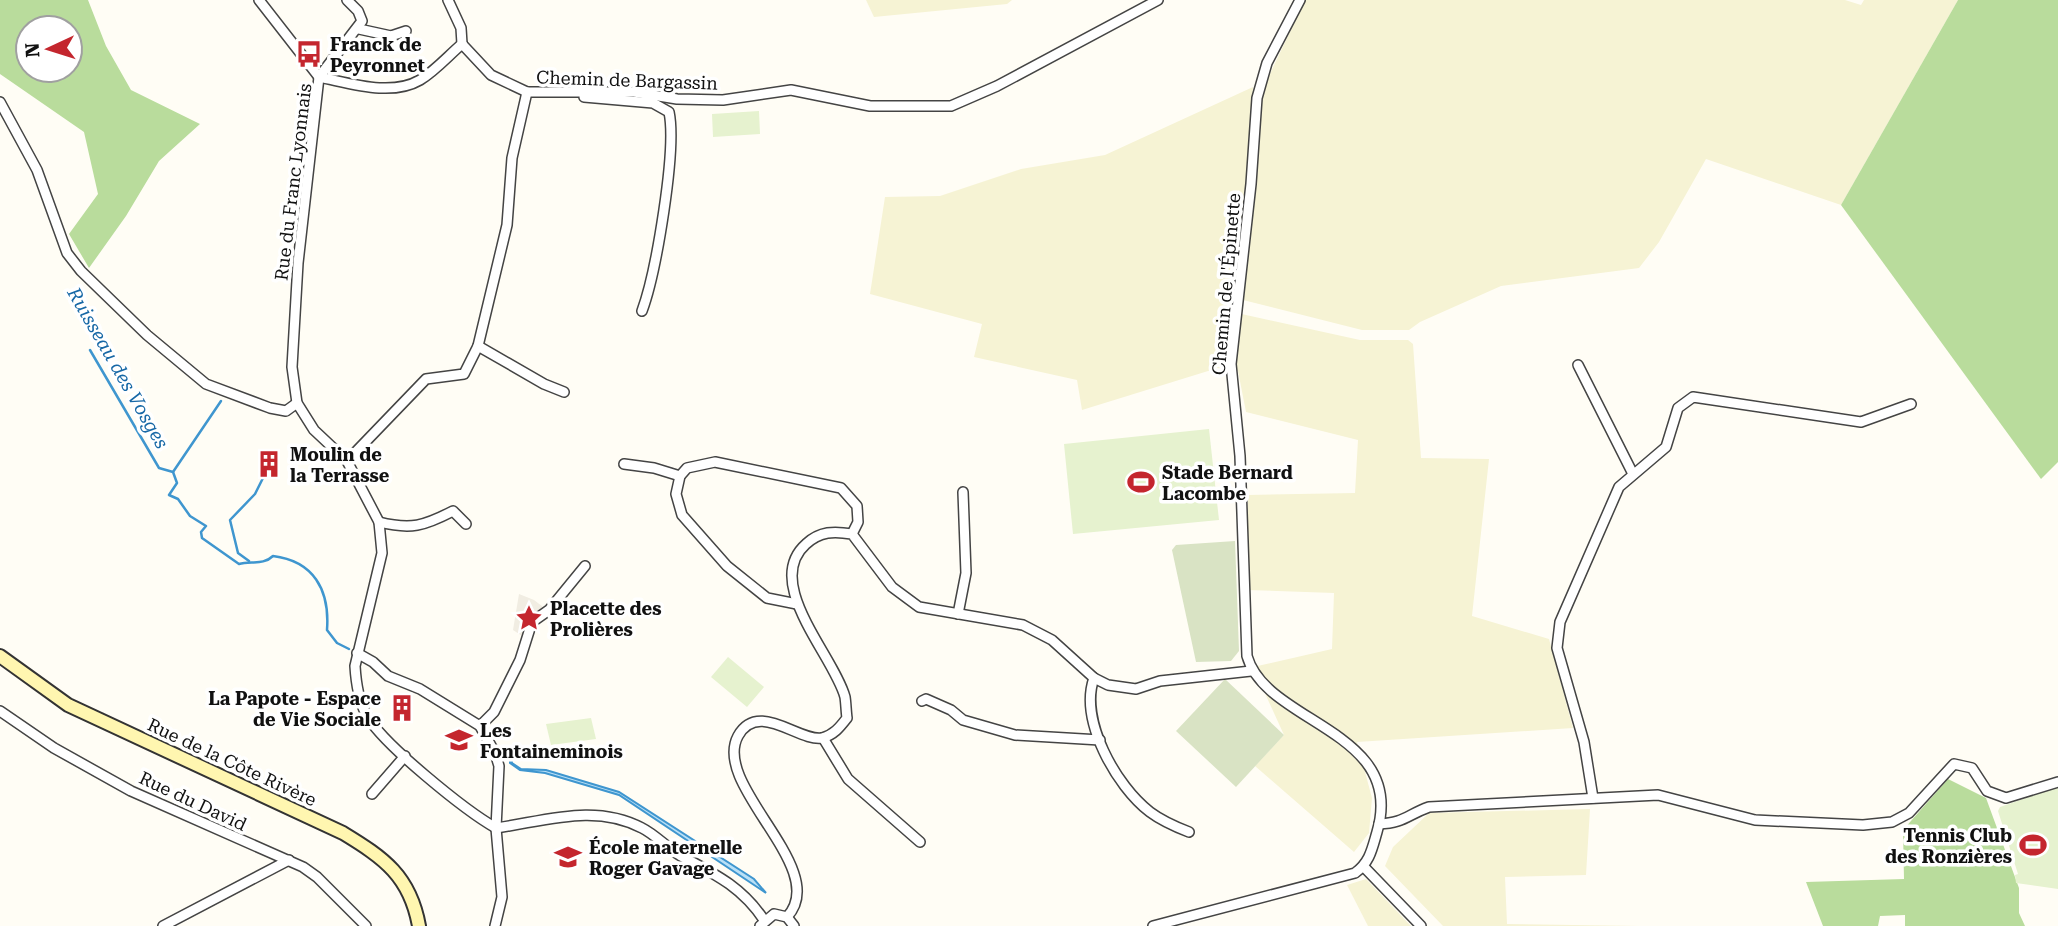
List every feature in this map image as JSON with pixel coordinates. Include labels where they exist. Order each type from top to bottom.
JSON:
[{"type":"street","points":[[259,0],[319,77],[359,29],[362,21],[346,0]]},
{"type":"street","points":[[448,0],[461,28],[461,44]]},
{"type":"street","name":"Chemin de Bargassin","points":[[461,44],[491,75],[527,92],[634,92],[677,99],[723,100],[790,90],[870,106],[951,106],[1008,80],[1158,0]]},
{"type":"street","name":"Chemin de l'Épinette","points":[[1251,671],[1247,656],[1240,456],[1231,364],[1251,184],[1257,98],[1267,63],[1300,0]]},
{"type":"street","points":[[359,29],[391,36],[406,30]]},
{"type":"street","name":"Rue du Franc Lyonnais","points":[[297,403],[292,367],[298,263],[319,77],[371,88],[389,88],[419,81],[461,44]]},
{"type":"street","points":[[347,461],[426,379],[464,374],[478,346],[507,225],[512,158],[527,92]]},
{"type":"street","points":[[572,93],[591,99],[653,103],[669,112],[666,182],[653,281],[642,311]]},
{"type":"street","points":[[0,102],[37,170],[67,253],[81,271],[155,342],[206,384],[270,408],[286,411],[297,403],[314,430],[347,461],[379,522],[382,553],[357,653],[356,684],[365,713],[379,733],[496,828],[586,813],[621,818],[644,828],[677,854],[721,875],[742,893],[762,923],[774,914],[787,917],[794,926]]},
{"type":"street","points":[[478,346],[544,384],[564,392]]},
{"type":"street","points":[[1578,365],[1633,474]]},
{"type":"street","points":[[1594,797],[1584,742],[1557,648],[1560,622],[1619,487],[1665,447],[1678,408],[1693,397],[1861,422],[1911,404]]},
{"type":"street","points":[[797,604],[767,597],[727,566],[682,515],[676,494],[680,476],[687,468],[715,463],[841,488],[857,506],[858,522],[852,534]]},
{"type":"street","points":[[624,464],[654,468],[680,476]]},
{"type":"street","points":[[958,614],[966,573],[963,492]]},
{"type":"street","points":[[379,522],[404,528],[431,522],[453,511],[466,524]]},
{"type":"street","points":[[787,917],[793,911],[797,892],[785,854],[742,784],[735,761],[737,736],[749,725],[768,721],[813,738],[823,738],[836,732],[847,718],[845,696],[797,604],[792,572],[798,551],[812,538],[832,531],[852,534],[892,587],[919,607],[1023,625],[1038,631],[1094,678],[1108,685],[1136,689],[1160,681],[1251,671],[1255,677],[1363,756],[1376,778],[1379,824],[1364,867],[1340,879],[1236,902],[1153,926]]},
{"type":"street","points":[[480,726],[494,712],[520,660],[532,622],[549,610],[585,566]]},
{"type":"street","points":[[357,653],[373,662],[387,676],[420,689],[480,726],[499,766],[496,828],[502,897],[495,926]]},
{"type":"street","name":"Rue de la Côte Rivère","points":[[0,656],[68,705],[343,833],[374,852],[392,867],[406,886],[415,904],[419,926]]},
{"type":"street","points":[[1094,678],[1088,694],[1100,740],[1113,772],[1150,812],[1189,832]]},
{"type":"street","points":[[922,701],[926,699],[951,710],[963,720],[1015,735],[1100,740]]},
{"type":"street","name":"Rue du David","points":[[0,711],[54,748],[131,791],[289,860],[317,877],[366,926]]},
{"type":"street","points":[[823,738],[848,779],[920,842]]},
{"type":"street","points":[[372,794],[405,756]]},
{"type":"street","points":[[1379,824],[1402,823],[1414,812],[1429,807],[1658,795],[1755,820],[1863,825],[1892,822],[1909,813],[1954,764],[1972,768],[1987,791],[2006,798],[2058,782]]},
{"type":"street","points":[[163,926],[289,860]]},
{"type":"street","points":[[1364,867],[1421,926]]},
{"type":"shaded area","points":[[866,0],[1012,0],[1007,4],[874,17]]},
{"type":"shaded area","points":[[1305,0],[1845,0],[1861,5],[1864,0],[1958,0],[1841,205],[1706,159],[1659,242],[1639,268],[1501,286],[1420,322],[1409,330],[1362,330],[1243,300],[1261,104],[1268,78]]},
{"type":"shaded area","points":[[1253,87],[1246,186],[1228,311],[1360,340],[1408,340],[1413,344],[1421,458],[1489,459],[1472,616],[1549,639],[1573,728],[1357,742],[1372,798],[1369,833],[1354,852],[1255,766],[1284,735],[1253,667],[1332,649],[1334,593],[1247,590],[1248,495],[1355,493],[1358,440],[1246,412],[1238,371],[1221,367],[1082,410],[1077,380],[974,357],[982,324],[870,294],[885,197],[940,196],[1021,169],[1105,155]]},
{"type":"shaded area","name":"Placette des Prolières","points":[[519,594],[534,600],[551,613],[536,624],[530,641],[513,630]]},
{"type":"shaded area","points":[[1590,809],[1586,875],[1505,877],[1507,924],[1640,926],[1443,926],[1385,866],[1393,847],[1429,813]]},
{"type":"shaded area","points":[[1366,879],[1411,926],[1368,926],[1347,885]]},
{"type":"green space","points":[[0,0],[88,0],[106,46],[131,90],[200,124],[159,161],[126,216],[89,268],[69,234],[98,194],[84,132],[14,84],[84,84],[84,14],[14,14],[14,84],[0,74]]},
{"type":"green space","points":[[1958,0],[2058,0],[2058,462],[2041,479],[1841,205]]},
{"type":"green space","points":[[759,111],[760,134],[713,137],[712,114]]},
{"type":"green space","name":"Stade Bernard Lacombe","points":[[1209,429],[1219,520],[1073,534],[1064,444]]},
{"type":"green space","points":[[1235,541],[1239,651],[1231,661],[1196,662],[1172,550],[1176,545]]},
{"type":"green space","points":[[728,657],[764,687],[747,707],[711,677]]},
{"type":"green space","points":[[1225,679],[1284,735],[1236,787],[1176,731]]},
{"type":"green space","points":[[591,718],[596,739],[551,745],[546,724]]},
{"type":"green space","points":[[1948,779],[1986,798],[2019,888],[2019,913],[2025,926],[1905,926],[1905,915],[1880,916],[1878,926],[1823,926],[1806,882],[1904,879],[1903,830]]},
{"type":"green space","name":"Tennis Club des Ronzières","points":[[2058,787],[2058,889],[2016,883],[2015,875],[2018,874],[1998,811],[2000,807]]},
{"type":"water","points":[[510,749],[512,763],[521,769],[546,770],[619,792],[754,879],[766,893],[619,795],[545,773],[520,770],[510,763]]},
{"type":"waterway","name":"Ruisseau des Vosges","points":[[90,350],[159,468],[173,472],[177,483],[169,495],[178,499],[190,516],[206,526],[201,532],[202,538],[239,564],[261,562],[273,556],[299,564],[316,580],[322,590],[327,630],[337,643],[349,649]]},
{"type":"waterway","points":[[173,472],[221,401]]},
{"type":"waterway","points":[[249,561],[238,553],[230,520],[255,494],[263,478]]},
{"type":"place","name":"Franck de Peyronnet","points":[[309,54]]},
{"type":"place","name":"Moulin de la Terrasse","points":[[269,464]]},
{"type":"place","name":"Stade Bernard Lacombe","points":[[1141,482]]},
{"type":"place","name":"Placette des Prolières","points":[[529,618]]},
{"type":"place","name":"La Papote - Espace de Vie Sociale","points":[[402,708]]},
{"type":"place","name":"Les Fontaineminois","points":[[459,740]]},
{"type":"place","name":"Tennis Club des Ronzières","points":[[2033,845]]},
{"type":"place","name":"École maternelle Roger Gavage","points":[[568,857]]}]
